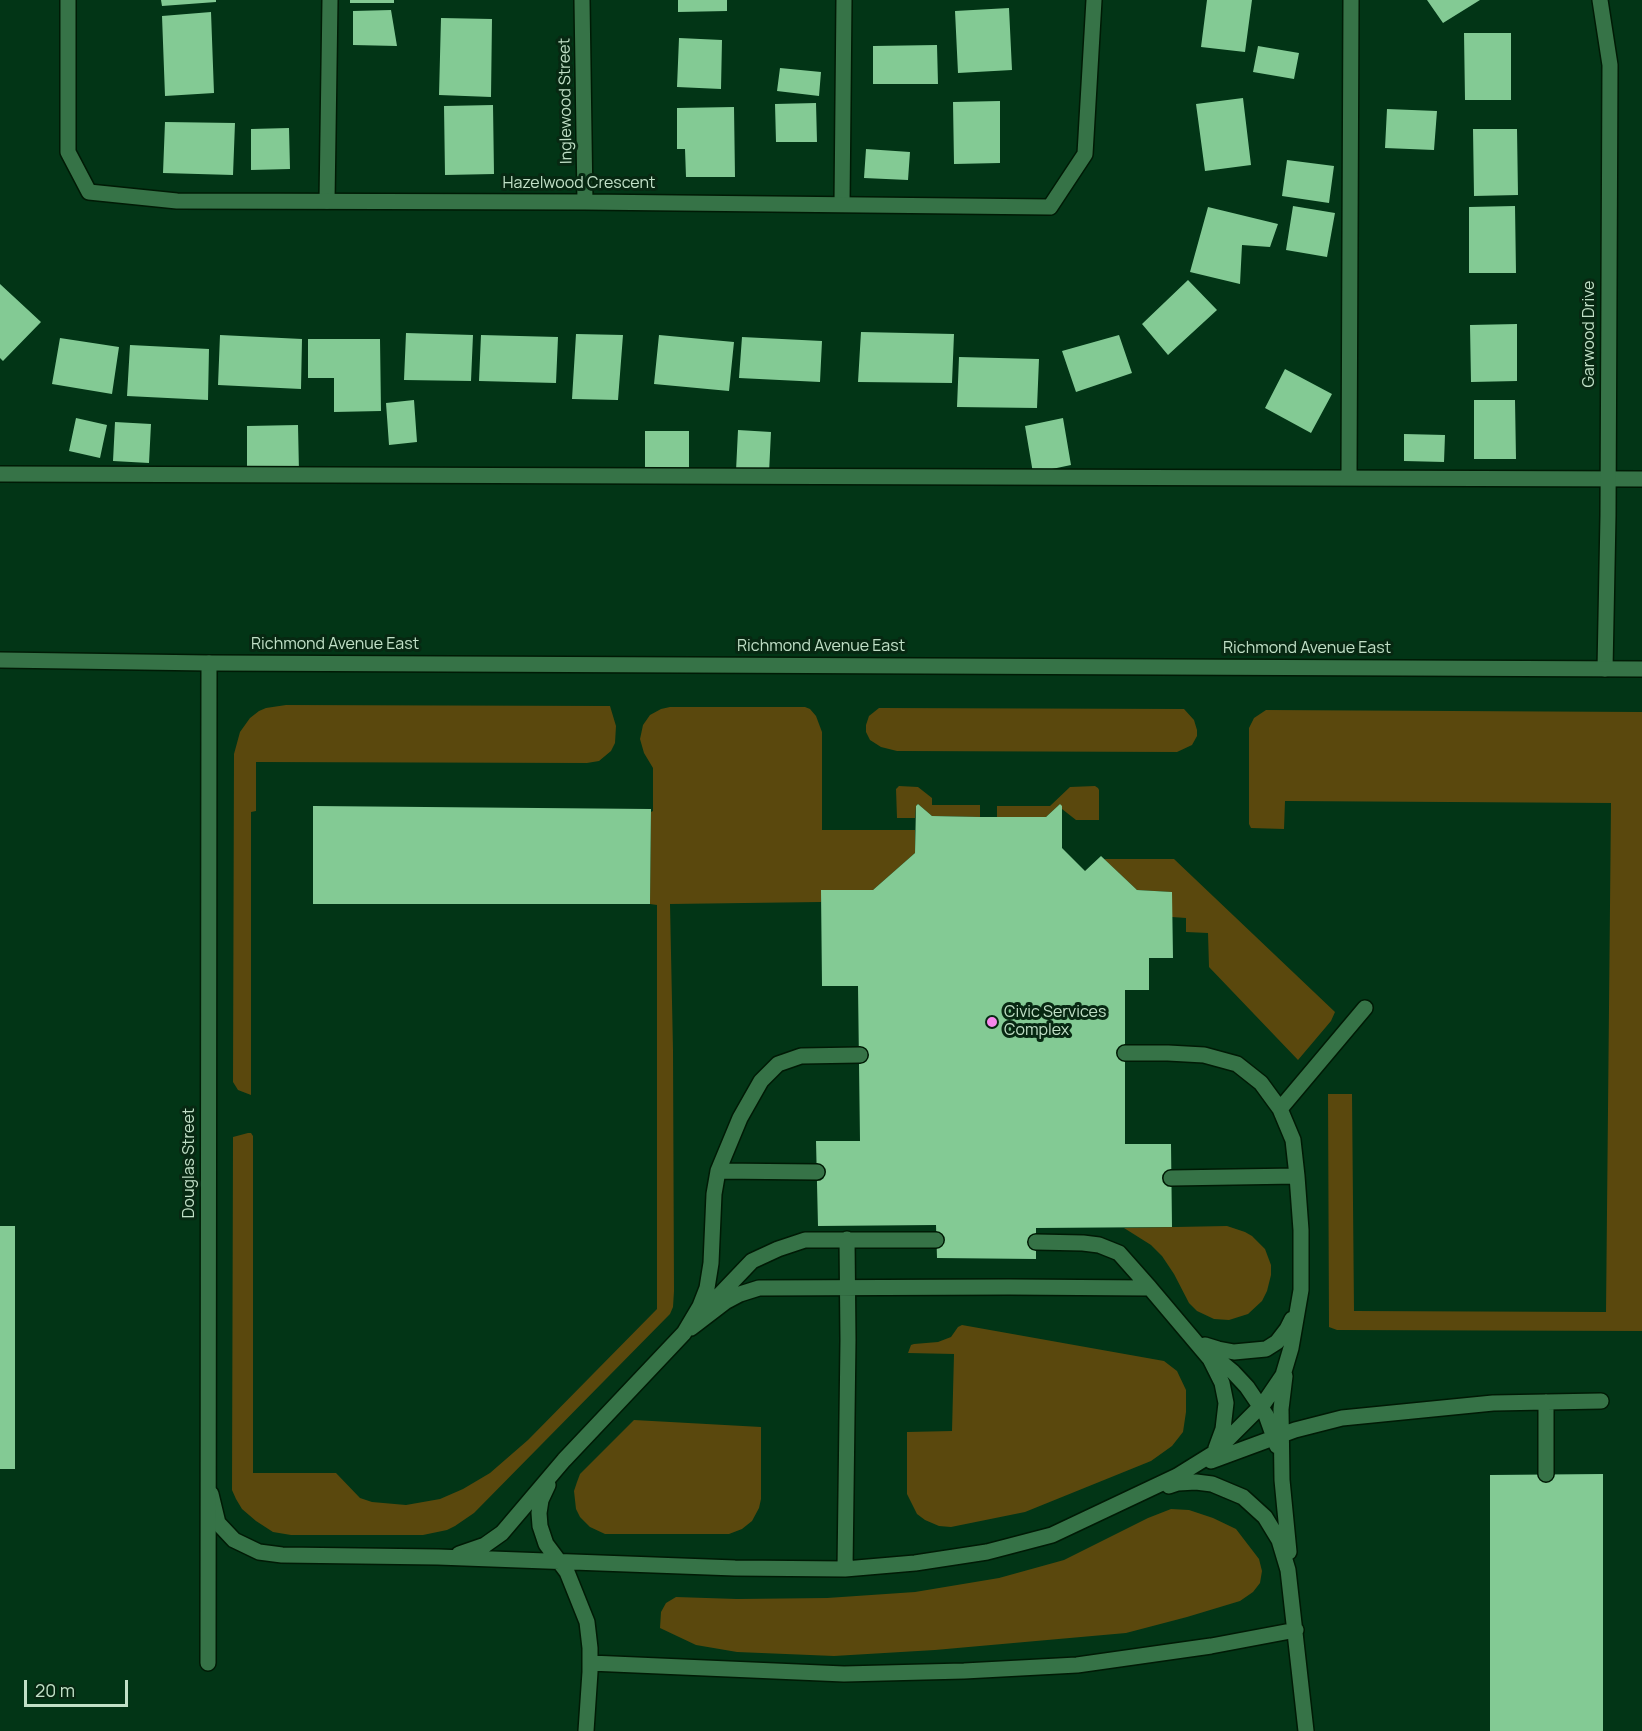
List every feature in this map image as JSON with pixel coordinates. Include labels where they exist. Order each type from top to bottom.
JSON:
[{"type":"street","name":"Hazelwood Crescent","points":[[68,0],[68,152],[89,192],[177,201],[585,202],[1050,207],[1086,154],[1094,0]]},
{"type":"street","points":[[327,201],[330,0]]},
{"type":"street","name":"Inglewood Street","points":[[582,0],[585,202]]},
{"type":"street","points":[[842,204],[844,0]]},
{"type":"street","points":[[1349,478],[1351,0]]},
{"type":"street","name":"Garwood Drive","points":[[1600,0],[1610,65],[1605,669]]},
{"type":"street","points":[[0,474],[1642,479]]},
{"type":"street","name":"Richmond Avenue East","points":[[0,660],[209,663],[1642,669]]},
{"type":"street","name":"Douglas Street","points":[[208,1663],[209,663]]},
{"type":"street","points":[[1280,1109],[1365,1008]]},
{"type":"street","points":[[1125,1053],[1204,1055],[1237,1064],[1261,1083],[1280,1109],[1293,1140],[1301,1230],[1301,1290],[1291,1348],[1283,1375],[1261,1407],[1214,1453],[1189,1469]]},
{"type":"street","points":[[684,1333],[700,1306],[707,1288],[711,1263],[714,1194],[718,1171],[740,1118],[761,1080],[778,1064],[801,1056],[860,1055]]},
{"type":"street","points":[[718,1171],[817,1172]]},
{"type":"street","points":[[1171,1178],[1297,1176]]},
{"type":"street","points":[[845,1569],[847,1239]]},
{"type":"street","points":[[438,1557],[463,1553],[485,1545],[502,1533],[564,1460],[752,1262],[778,1249],[805,1240],[936,1240]]},
{"type":"street","points":[[1036,1242],[1099,1245],[1119,1253],[1210,1359],[1222,1383],[1226,1403],[1223,1429],[1214,1453]]},
{"type":"street","points":[[684,1333],[725,1302],[759,1288],[1150,1288]]},
{"type":"street","points":[[1187,1334],[1218,1349],[1234,1352],[1266,1349],[1276,1342],[1287,1329],[1301,1290]]},
{"type":"street","points":[[1187,1334],[1233,1372],[1247,1387],[1278,1436]]},
{"type":"street","points":[[1287,1362],[1277,1446],[1299,1660]]},
{"type":"street","points":[[208,1483],[218,1524],[234,1540],[259,1552],[282,1555],[438,1557],[560,1563],[845,1569],[915,1563],[987,1552],[1052,1535],[1189,1469],[1242,1448],[1342,1418],[1493,1403],[1601,1401]]},
{"type":"street","points":[[1546,1402],[1546,1474]]},
{"type":"street","points":[[564,1460],[541,1500],[540,1526],[546,1544],[567,1572],[587,1622],[590,1662],[586,1731]]},
{"type":"street","points":[[1132,1498],[1178,1483],[1212,1484],[1243,1497],[1265,1517],[1279,1540],[1288,1570],[1306,1731]]},
{"type":"street","points":[[590,1662],[844,1674],[964,1671],[1077,1665],[1212,1646],[1296,1630]]},
{"type":"shaded area","points":[[286,705],[610,706],[616,726],[615,743],[611,751],[599,761],[587,763],[256,762],[256,811],[251,812],[251,1095],[238,1090],[233,1082],[234,754],[240,732],[250,718],[266,708]]},
{"type":"shaded area","points":[[670,707],[805,707],[810,709],[816,716],[822,732],[822,830],[915,830],[915,853],[873,890],[822,890],[821,902],[670,904],[674,1291],[670,1314],[474,1513],[455,1526],[423,1535],[291,1535],[273,1532],[242,1509],[232,1490],[233,1137],[248,1133],[253,1136],[253,1473],[336,1473],[360,1498],[372,1502],[406,1505],[440,1499],[490,1473],[528,1440],[657,1309],[657,905],[650,904],[653,768],[644,753],[640,739],[643,725],[650,715]]},
{"type":"shaded area","points":[[879,708],[1184,709],[1194,720],[1197,736],[1192,745],[1177,752],[897,751],[881,747],[870,740],[866,732],[869,716]]},
{"type":"shaded area","points":[[1266,710],[1642,712],[1642,1331],[1337,1330],[1329,1327],[1328,1094],[1352,1094],[1354,1311],[1606,1312],[1611,803],[1285,801],[1284,829],[1251,828],[1249,824],[1249,728],[1254,718]]},
{"type":"shaded area","points":[[899,786],[918,787],[932,798],[932,805],[980,805],[980,817],[932,816],[918,804],[915,818],[897,818],[896,789]]},
{"type":"shaded area","points":[[1095,786],[1099,790],[1099,820],[1076,820],[1062,809],[1060,804],[1046,817],[997,817],[997,806],[1050,806],[1070,787]]},
{"type":"shaded area","points":[[1104,859],[1174,859],[1335,1012],[1331,1021],[1298,1060],[1209,967],[1208,933],[1186,932],[1186,918],[1172,917],[1172,892],[1137,890]]},
{"type":"shaded area","points":[[1227,1226],[1252,1236],[1265,1249],[1271,1265],[1267,1291],[1262,1301],[1248,1314],[1229,1320],[1214,1319],[1197,1311],[1189,1303],[1162,1256],[1151,1245],[1124,1228]]},
{"type":"shaded area","points":[[962,1325],[1164,1361],[1177,1371],[1186,1390],[1183,1432],[1172,1446],[1151,1461],[1025,1512],[951,1527],[939,1526],[925,1520],[917,1514],[907,1494],[907,1432],[952,1431],[954,1354],[908,1353],[911,1345],[938,1342],[951,1337]]},
{"type":"shaded area","points":[[634,1420],[761,1427],[761,1499],[752,1521],[742,1529],[729,1534],[605,1534],[590,1527],[576,1509],[574,1491],[580,1474]]},
{"type":"shaded area","points":[[1171,1509],[1189,1510],[1236,1529],[1259,1559],[1262,1571],[1260,1583],[1253,1592],[1240,1601],[1126,1633],[935,1650],[834,1656],[737,1652],[696,1645],[660,1628],[661,1612],[666,1603],[676,1597],[827,1598],[915,1592],[999,1578],[1064,1560]]},
{"type":"building","points":[[161,0],[216,0],[216,2],[162,6]]},
{"type":"building","points":[[350,0],[394,0],[394,3],[350,3]]},
{"type":"building","points":[[678,0],[727,0],[727,11],[678,12]]},
{"type":"building","points":[[1207,0],[1252,0],[1245,52],[1201,47]]},
{"type":"building","points":[[1427,0],[1480,0],[1443,23]]},
{"type":"building","points":[[1009,8],[1012,70],[958,73],[955,11]]},
{"type":"building","points":[[391,10],[397,46],[353,45],[353,11]]},
{"type":"building","points":[[211,12],[214,93],[165,96],[162,16]]},
{"type":"building","points":[[441,18],[492,19],[491,97],[439,95]]},
{"type":"building","points":[[1464,33],[1511,33],[1511,100],[1465,100]]},
{"type":"building","points":[[679,38],[722,40],[721,89],[677,87]]},
{"type":"building","points":[[937,45],[938,84],[873,84],[873,46]]},
{"type":"building","points":[[1258,46],[1299,53],[1294,79],[1253,72]]},
{"type":"building","points":[[780,68],[821,72],[819,96],[777,91]]},
{"type":"building","points":[[1243,98],[1251,165],[1205,171],[1196,104]]},
{"type":"building","points":[[1000,101],[1000,163],[954,164],[953,102]]},
{"type":"building","points":[[816,103],[817,142],[776,142],[775,104]]},
{"type":"building","points":[[493,105],[494,174],[445,175],[444,106]]},
{"type":"building","points":[[734,107],[735,177],[686,177],[685,149],[677,149],[677,108]]},
{"type":"building","points":[[1387,109],[1437,111],[1434,150],[1385,148]]},
{"type":"building","points":[[165,122],[235,123],[233,175],[163,173]]},
{"type":"building","points":[[289,128],[290,169],[251,170],[251,129]]},
{"type":"building","points":[[1473,129],[1517,129],[1518,195],[1474,196]]},
{"type":"building","points":[[866,149],[910,152],[908,180],[864,178]]},
{"type":"building","points":[[1287,160],[1334,166],[1329,203],[1282,196]]},
{"type":"building","points":[[1293,206],[1335,213],[1327,257],[1286,250]]},
{"type":"building","points":[[1515,206],[1516,273],[1469,273],[1469,207]]},
{"type":"building","points":[[1208,207],[1278,224],[1270,247],[1242,245],[1240,284],[1190,272]]},
{"type":"building","points":[[1188,280],[1217,310],[1168,355],[1142,324]]},
{"type":"building","points":[[0,284],[41,322],[3,361],[0,358]]},
{"type":"building","points":[[1517,324],[1517,381],[1471,382],[1470,325]]},
{"type":"building","points":[[861,332],[954,334],[952,383],[858,382]]},
{"type":"building","points":[[406,333],[473,335],[471,381],[404,380]]},
{"type":"building","points":[[576,334],[623,335],[618,400],[572,399]]},
{"type":"building","points":[[220,335],[302,339],[301,389],[218,385]]},
{"type":"building","points":[[481,335],[558,337],[556,383],[479,381]]},
{"type":"building","points":[[659,335],[734,342],[729,391],[654,384]]},
{"type":"building","points":[[1119,335],[1132,373],[1076,392],[1062,351]]},
{"type":"building","points":[[742,337],[822,341],[820,382],[739,378]]},
{"type":"building","points":[[60,338],[119,347],[112,394],[52,384]]},
{"type":"building","points":[[308,339],[380,339],[381,411],[334,412],[334,378],[308,378]]},
{"type":"building","points":[[130,345],[209,349],[208,400],[127,396]]},
{"type":"building","points":[[959,357],[1039,359],[1037,408],[957,407]]},
{"type":"building","points":[[1285,369],[1332,394],[1311,433],[1265,408]]},
{"type":"building","points":[[414,400],[417,442],[389,445],[386,403]]},
{"type":"building","points":[[1474,400],[1515,400],[1516,459],[1474,459]]},
{"type":"building","points":[[76,418],[107,425],[100,458],[69,451]]},
{"type":"building","points":[[1063,418],[1071,465],[1033,473],[1025,426]]},
{"type":"building","points":[[115,422],[151,424],[149,463],[113,461]]},
{"type":"building","points":[[298,425],[299,472],[247,472],[247,426]]},
{"type":"building","points":[[738,430],[771,432],[769,473],[736,471]]},
{"type":"building","points":[[645,431],[689,431],[689,472],[645,472]]},
{"type":"building","points":[[1404,434],[1445,435],[1444,462],[1404,461]]},
{"type":"building","name":"Civic Services Complex","points":[[918,804],[932,816],[1046,817],[1060,804],[1062,806],[1062,848],[1085,871],[1101,856],[1137,890],[1172,892],[1173,958],[1149,958],[1149,990],[1125,990],[1125,1144],[1171,1144],[1172,1227],[1036,1228],[1036,1259],[937,1258],[936,1225],[818,1226],[816,1141],[860,1141],[858,986],[822,986],[821,890],[873,890],[915,853],[916,806]]},
{"type":"building","points":[[313,806],[651,809],[650,904],[313,904]]},
{"type":"building","points":[[0,1226],[15,1226],[15,1469],[0,1469]]},
{"type":"building","points":[[1603,1474],[1603,1731],[1490,1731],[1490,1475]]},
{"type":"place","name":"Civic Services Complex","points":[[992,1022]]}]
